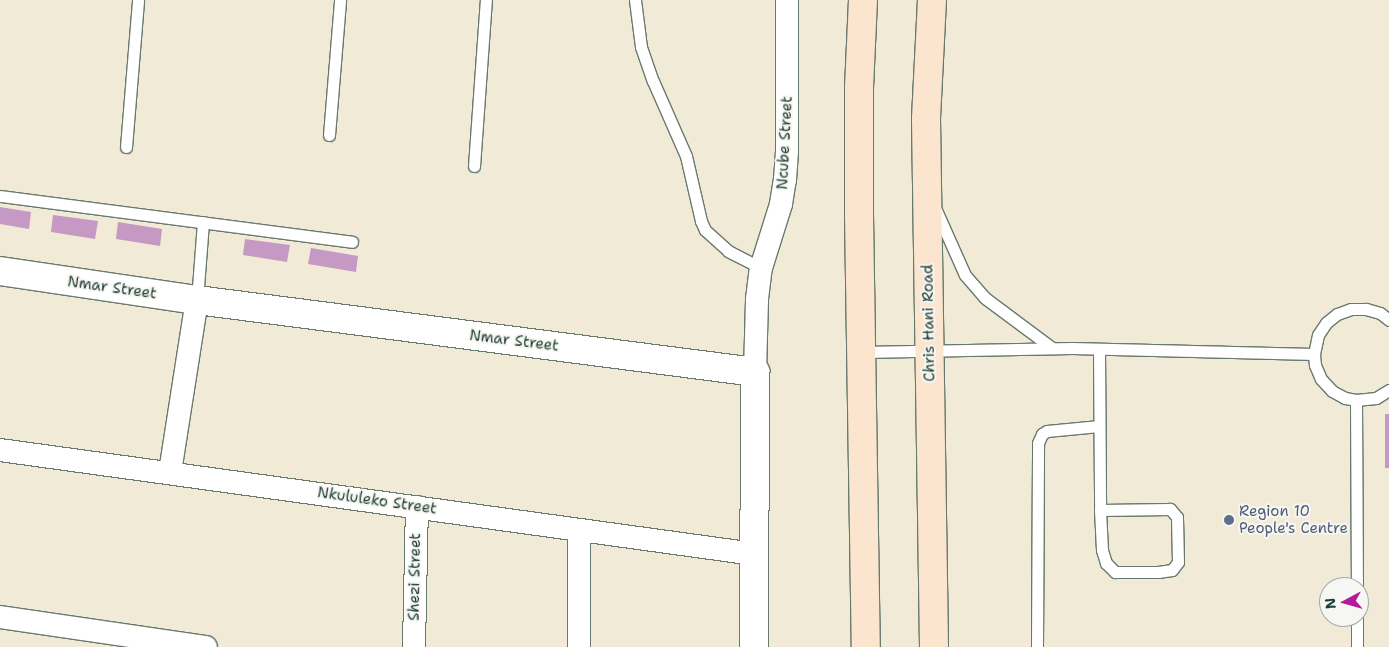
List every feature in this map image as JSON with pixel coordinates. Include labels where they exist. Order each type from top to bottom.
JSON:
[{"type":"main road","points":[[863,0],[859,87],[859,205],[866,647]]},
{"type":"main road","name":"Chris Hani Road","points":[[932,0],[926,119],[934,647]]},
{"type":"street","name":"Ncube Street","points":[[755,372],[757,299],[761,268],[781,204],[785,180],[787,151],[787,0]]},
{"type":"street","name":"Nmar Street","points":[[0,271],[197,300],[755,372]]},
{"type":"street","points":[[170,472],[197,300]]},
{"type":"street","points":[[754,647],[755,372]]},
{"type":"street","name":"Nkululeko Street","points":[[0,450],[754,554]]},
{"type":"street","name":"Shezi Street","points":[[414,647],[417,507]]},
{"type":"street","points":[[579,531],[579,647]]},
{"type":"street","points":[[0,617],[76,637],[206,647]]},
{"type":"lane","points":[[126,147],[138,0]]},
{"type":"lane","points":[[329,135],[340,0]]},
{"type":"lane","points":[[474,166],[486,0]]},
{"type":"lane","points":[[635,0],[641,47],[653,81],[686,156],[701,221],[705,230],[728,251],[761,268]]},
{"type":"lane","points":[[927,185],[947,239],[965,275],[985,298],[1052,348]]},
{"type":"lane","points":[[0,196],[352,242]]},
{"type":"lane","points":[[197,300],[203,222]]},
{"type":"lane","points":[[1389,320],[1380,313],[1366,309],[1351,309],[1337,314],[1326,323],[1318,335],[1314,354],[1315,365],[1321,380],[1332,391],[1345,398],[1356,400],[1376,398],[1389,390]]},
{"type":"lane","points":[[862,352],[1052,348],[1314,354]]},
{"type":"lane","points":[[1098,349],[1100,510],[1102,550],[1106,563],[1115,572],[1172,570],[1178,562],[1179,529],[1177,517],[1170,509],[1100,510]]},
{"type":"lane","points":[[1356,400],[1357,577]]},
{"type":"lane","points":[[1037,647],[1038,443],[1042,434],[1047,431],[1099,426]]},
{"type":"lane","points":[[1357,627],[1357,647]]},
{"type":"building","points":[[0,207],[31,212],[29,229],[0,224]]},
{"type":"building","points":[[53,215],[98,221],[95,239],[51,232]]},
{"type":"building","points":[[118,222],[162,229],[160,246],[116,239]]},
{"type":"building","points":[[245,239],[290,245],[287,262],[243,255]]},
{"type":"building","points":[[311,248],[358,256],[356,272],[308,264]]},
{"type":"building","points":[[1385,414],[1389,414],[1389,468],[1385,468]]},
{"type":"place","name":"Region 10 People's Centre","points":[[1229,520]]}]
